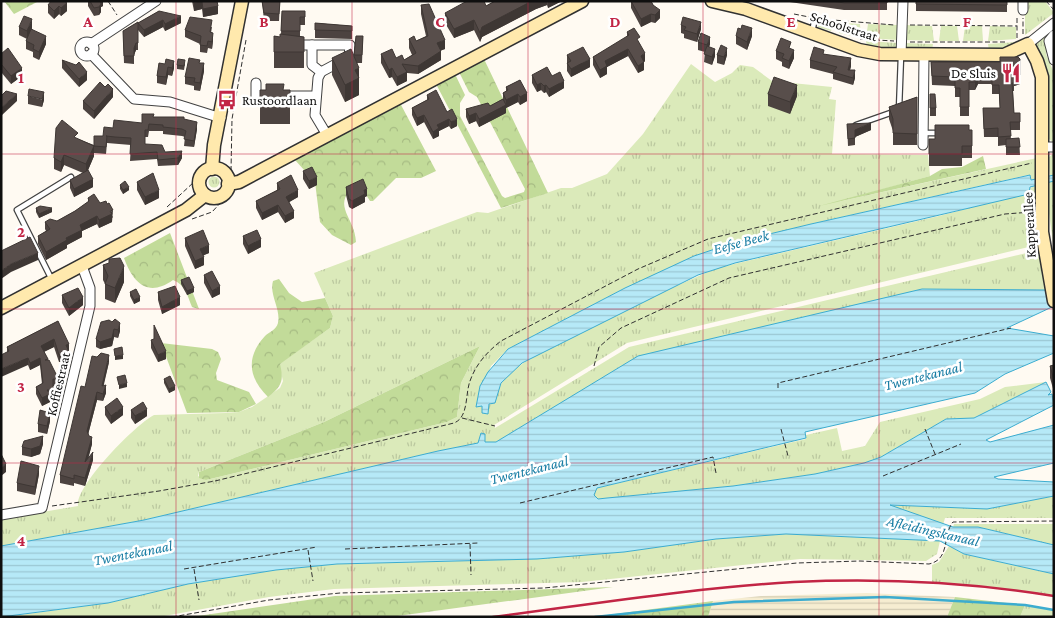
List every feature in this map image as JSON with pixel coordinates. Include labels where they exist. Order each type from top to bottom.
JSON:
[{"type":"street","points":[[156,1],[121,22],[91,44],[85,43],[81,50],[84,55],[91,54],[134,99],[170,102],[220,121]]},
{"type":"street","points":[[201,193],[219,197],[225,192],[220,121],[242,1]]},
{"type":"street","points":[[1,308],[186,210],[201,193],[201,176],[223,172],[327,134],[582,1]]},
{"type":"street","name":"Schoolstraat","points":[[712,1],[746,9],[859,50],[901,55],[1004,55],[1021,40]]},
{"type":"street","points":[[901,55],[903,1]]},
{"type":"street","points":[[1021,40],[1054,23]]},
{"type":"street","points":[[1054,35],[1049,41],[1054,60]]},
{"type":"street","name":"Kapperallee","points":[[1021,40],[1037,61],[1042,77],[1048,147],[1042,161],[1042,209],[1054,301]]},
{"type":"street","points":[[283,45],[350,45],[349,57],[321,72],[318,78],[315,115],[327,134]]},
{"type":"street","points":[[312,45],[312,65],[321,72]]},
{"type":"street","points":[[923,145],[924,55]]},
{"type":"street","points":[[256,84],[256,96],[316,96]]},
{"type":"street","name":"Koffiestraat","points":[[42,508],[90,306],[90,288],[82,266]]},
{"type":"street","points":[[1,515],[42,508]]},
{"type":"lane","points":[[812,32],[816,18]]},
{"type":"lane","points":[[848,128],[899,110],[901,55]]},
{"type":"lane","points":[[923,133],[942,133]]},
{"type":"lane","points":[[53,281],[17,210],[71,177]]},
{"type":"path","points":[[108,1],[121,22]]},
{"type":"path","points":[[1046,1],[1054,10]]},
{"type":"path","points":[[1021,7],[1021,40]]},
{"type":"path","points":[[1021,7],[1021,40]]},
{"type":"path","name":"Schoolstraat","points":[[852,38],[901,42],[1011,41]]},
{"type":"path","points":[[223,172],[246,40]]},
{"type":"path","points":[[462,418],[470,381],[483,357],[495,345],[590,293],[671,253],[733,232],[859,205],[1042,161]]},
{"type":"path","points":[[205,165],[223,172],[233,189],[224,199],[214,202],[201,193],[194,182],[197,172],[205,165]]},
{"type":"path","points":[[594,366],[599,347],[621,328],[729,278],[986,218],[1042,209]]},
{"type":"path","points":[[778,388],[778,383],[1011,328]]},
{"type":"path","points":[[42,508],[159,491],[215,480],[447,425],[462,418],[495,426]]},
{"type":"path","points":[[781,429],[788,456]]},
{"type":"path","points":[[925,429],[935,454]]},
{"type":"path","points":[[883,476],[961,444]]},
{"type":"path","points":[[520,503],[713,457],[716,473]]},
{"type":"path","points":[[172,617],[269,600],[340,593],[544,588],[797,562],[860,561],[928,564],[941,558],[951,523],[1054,521]]},
{"type":"path","points":[[470,543],[470,575]]},
{"type":"path","points":[[345,549],[478,543]]},
{"type":"path","points":[[184,570],[317,547]]},
{"type":"path","points":[[308,549],[313,581]]},
{"type":"path","points":[[194,568],[199,600]]},
{"type":"shaded area","points":[[867,593],[955,597],[947,617],[708,617],[713,601],[761,596]]},
{"type":"green space","points":[[4,1],[39,1],[14,14]]},
{"type":"green space","points":[[1028,1],[1045,1],[1054,13],[1025,35],[1025,12]]},
{"type":"green space","points":[[819,20],[835,22],[831,31],[818,27]]},
{"type":"green space","points":[[843,23],[860,24],[861,38],[839,33]]},
{"type":"green space","points":[[868,24],[898,25],[898,40],[866,38]]},
{"type":"green space","points":[[905,25],[932,26],[934,41],[905,40]]},
{"type":"green space","points":[[941,26],[957,26],[959,41],[939,41]]},
{"type":"green space","points":[[965,26],[982,26],[983,41],[963,41]]},
{"type":"green space","points":[[990,26],[1016,27],[1016,39],[988,41]]},
{"type":"green space","points":[[1054,28],[1046,54],[1054,73],[1054,143],[1049,139],[1048,81],[1036,43]]},
{"type":"green space","points":[[866,41],[898,43],[898,51],[867,47]]},
{"type":"green space","points":[[1016,42],[1017,45],[1007,49],[989,51],[988,44]]},
{"type":"green space","points":[[905,43],[933,44],[932,51],[904,51]]},
{"type":"green space","points":[[484,59],[548,193],[501,208],[436,84],[455,74],[465,95],[460,103],[460,116],[502,196],[505,198],[524,192],[525,189],[477,97],[469,92],[459,72]]},
{"type":"green space","points":[[691,64],[715,82],[732,73],[740,65],[753,67],[772,81],[832,87],[829,99],[836,100],[832,154],[928,155],[930,176],[837,202],[1037,158],[1035,180],[1030,180],[1030,175],[1023,176],[811,224],[712,250],[625,288],[508,349],[491,366],[476,407],[495,403],[500,386],[504,380],[515,368],[530,359],[660,293],[717,268],[939,216],[1022,194],[1035,185],[1037,245],[627,343],[494,425],[495,428],[629,347],[1031,252],[1040,255],[1047,290],[1010,291],[751,330],[698,342],[496,442],[485,442],[438,451],[144,520],[1,546],[1,519],[78,506],[86,485],[108,456],[134,430],[154,415],[239,412],[252,407],[280,388],[283,381],[279,364],[330,328],[333,316],[314,273],[477,212],[488,213],[561,188],[572,188],[607,174],[643,134]],"holes":[[[480,346],[461,383],[457,417],[447,422],[206,480],[198,476],[199,472],[324,422]]]},
{"type":"green space","points":[[400,103],[436,171],[421,178],[396,178],[373,201],[370,201],[363,190],[353,187],[344,201],[346,213],[355,233],[356,242],[351,245],[332,235],[320,222],[315,182],[295,160]]},
{"type":"green space","points":[[1054,153],[1054,175],[1050,177],[1048,158]]},
{"type":"green space","points":[[983,156],[986,169],[819,206],[930,176],[942,169],[962,167]]},
{"type":"green space","points":[[214,176],[220,182],[214,188],[208,182]]},
{"type":"green space","points":[[1054,181],[1054,250],[1048,206],[1048,182]]},
{"type":"green space","points":[[170,233],[199,309],[192,307],[183,288],[173,280],[156,288],[149,288],[137,281],[124,258]]},
{"type":"green space","points":[[279,279],[289,293],[302,302],[325,298],[333,316],[330,328],[280,364],[281,383],[268,397],[253,375],[252,360],[259,344],[278,323],[278,312],[272,286],[273,281]]},
{"type":"green space","points":[[161,343],[212,349],[218,352],[221,359],[216,373],[217,380],[249,392],[256,404],[239,412],[187,413]]},
{"type":"green space","points":[[480,346],[461,383],[457,417],[447,422],[206,480],[199,478],[199,472],[324,422]]},
{"type":"green space","points":[[1046,382],[974,418],[946,419],[881,457],[864,463],[815,474],[733,486],[598,499],[593,495],[597,488],[806,439],[806,435],[837,428],[842,451],[865,446],[880,422],[980,399],[1005,387]]},
{"type":"green space","points":[[1054,496],[1054,518],[945,518],[943,525],[889,505],[987,509]]},
{"type":"green space","points":[[954,524],[1054,524],[1054,545],[978,527],[953,527]]},
{"type":"green space","points":[[786,534],[940,541],[937,554],[926,561],[800,559],[582,582],[334,589],[269,597],[159,617],[5,617],[108,603],[188,584],[276,570],[337,564],[537,559],[624,552],[716,539]]},
{"type":"green space","points":[[949,546],[964,554],[1054,574],[1054,596],[984,586],[932,583],[932,565],[939,562]]},
{"type":"green space","points":[[613,587],[390,617],[191,617],[335,596]]},
{"type":"green space","points":[[955,597],[1025,605],[1020,617],[947,617]]},
{"type":"green space","points":[[713,601],[708,617],[592,617]]},
{"type":"green space","points":[[1025,605],[1054,610],[1054,617],[1020,617]]},
{"type":"water","name":"Eefse Beek","points":[[1030,175],[1031,180],[1054,175],[1054,181],[1030,187],[1029,194],[735,263],[698,275],[522,363],[501,383],[495,403],[489,404],[488,414],[482,413],[482,406],[476,407],[480,386],[488,372],[508,349],[625,288],[694,256],[736,242]]},
{"type":"water","points":[[922,289],[1047,290],[1052,307],[1007,328],[1054,336],[1054,353],[1005,374],[975,393],[805,432],[806,438],[597,488],[594,495],[598,499],[733,486],[815,474],[864,463],[881,457],[946,419],[974,418],[1046,382],[1051,392],[1048,395],[1052,394],[1054,405],[986,440],[990,442],[1054,425],[1054,463],[994,477],[998,479],[1054,482],[1054,496],[987,509],[890,505],[953,527],[978,527],[1054,545],[1054,574],[964,554],[940,541],[786,534],[716,539],[624,552],[537,559],[337,564],[276,570],[188,584],[108,603],[1,617],[1,546],[144,520],[478,443],[481,433],[485,434],[485,442],[496,442],[638,356]]},
{"type":"building","points":[[51,1],[64,1],[67,3],[61,8],[59,6],[54,11],[48,5]]},
{"type":"building","points":[[90,1],[100,1],[101,4],[99,7],[94,8]]},
{"type":"building","points":[[193,1],[217,1],[218,6],[203,9],[202,2],[194,3]]},
{"type":"building","points":[[262,1],[280,1],[279,14],[264,13]]},
{"type":"building","points":[[467,1],[484,1],[486,6],[495,1],[532,1],[482,27],[480,33],[474,20],[454,29],[445,13]]},
{"type":"building","points":[[631,1],[651,1],[660,10],[655,15],[651,14],[641,19]]},
{"type":"building","points":[[832,1],[887,1],[887,3],[844,3]]},
{"type":"building","points":[[916,1],[1007,1],[1007,5],[916,4]]},
{"type":"building","points":[[429,4],[445,40],[437,43],[441,51],[418,66],[402,64],[407,72],[397,77],[392,68],[389,70],[381,54],[392,49],[396,58],[402,55],[404,60],[416,53],[409,39],[414,36],[416,41],[428,36],[421,5]]},
{"type":"building","points":[[159,11],[181,16],[165,24],[163,20],[144,30],[138,23]]},
{"type":"building","points":[[282,11],[305,11],[305,17],[300,17],[300,31],[281,31]]},
{"type":"building","points":[[24,16],[32,19],[27,31],[19,27]]},
{"type":"building","points":[[190,17],[212,20],[210,32],[213,33],[212,42],[208,41],[207,46],[200,45],[201,36],[185,30]]},
{"type":"building","points":[[683,17],[701,22],[697,34],[684,30],[686,27],[681,25]]},
{"type":"building","points":[[138,22],[138,43],[136,43],[134,48],[134,56],[124,56],[123,31]]},
{"type":"building","points":[[315,23],[352,26],[352,31],[315,30]]},
{"type":"building","points":[[742,25],[752,28],[747,42],[736,36],[738,28],[741,29]]},
{"type":"building","points":[[634,28],[640,37],[637,39],[645,53],[641,56],[644,62],[638,66],[628,49],[605,61],[607,66],[600,70],[593,57],[629,35],[627,32]]},
{"type":"building","points":[[31,29],[46,36],[39,52],[33,49],[34,45],[26,41]]},
{"type":"building","points":[[701,33],[710,37],[707,45],[698,42]]},
{"type":"building","points":[[280,34],[304,37],[304,52],[274,52],[274,36],[280,37]]},
{"type":"building","points":[[356,36],[363,36],[362,55],[354,55]]},
{"type":"building","points":[[781,38],[791,42],[789,48],[794,50],[789,61],[782,58],[784,54],[776,51]]},
{"type":"building","points":[[721,45],[727,48],[724,57],[717,55]]},
{"type":"building","points":[[707,46],[715,49],[712,57],[704,54]]},
{"type":"building","points":[[583,47],[590,59],[571,69],[567,63],[571,61],[567,55]]},
{"type":"building","points":[[814,47],[824,50],[823,54],[851,58],[848,70],[855,70],[853,78],[833,72],[837,67],[810,60]]},
{"type":"building","points":[[8,48],[22,68],[11,76],[1,64],[1,54]]},
{"type":"building","points":[[351,49],[359,68],[355,70],[359,78],[345,85],[332,58]]},
{"type":"building","points":[[1000,57],[1018,57],[1020,59],[1020,75],[1014,77],[1014,83],[1012,83],[1014,113],[1020,113],[1020,122],[1010,122],[1011,136],[998,137],[998,128],[984,129],[983,108],[1000,108],[999,85],[992,85],[992,75],[978,75],[975,82],[969,82],[969,107],[960,107],[960,88],[955,88],[955,77],[932,76],[931,62],[1000,62]]},
{"type":"building","points":[[189,58],[200,60],[199,63],[204,63],[200,83],[194,82],[195,78],[185,77]]},
{"type":"building","points":[[166,59],[174,61],[172,68],[168,67],[166,77],[157,76],[159,63],[165,64]]},
{"type":"building","points":[[178,59],[185,60],[184,66],[177,65]]},
{"type":"building","points":[[62,60],[76,65],[79,62],[87,72],[79,79]]},
{"type":"building","points":[[547,67],[552,76],[560,72],[564,81],[549,89],[541,83],[537,85],[532,75]]},
{"type":"building","points":[[774,77],[797,85],[790,102],[768,94]]},
{"type":"building","points":[[520,80],[527,93],[520,97],[518,94],[506,100],[503,93],[508,90],[506,87]]},
{"type":"building","points":[[100,82],[105,87],[108,84],[113,89],[94,111],[83,101]]},
{"type":"building","points":[[266,84],[284,84],[283,90],[290,90],[290,105],[260,105],[260,90],[266,90]]},
{"type":"building","points":[[29,89],[44,92],[42,99],[28,96]]},
{"type":"building","points":[[436,90],[447,112],[452,109],[457,119],[451,122],[449,119],[437,125],[439,128],[433,132],[424,115],[417,118],[412,108],[429,99],[427,95]]},
{"type":"building","points":[[6,91],[17,94],[1,108],[1,96]]},
{"type":"building","points":[[930,94],[935,94],[936,108],[930,108]]},
{"type":"building","points":[[917,97],[917,134],[893,133],[893,119],[889,107]]},
{"type":"building","points":[[503,99],[506,105],[479,119],[476,113],[469,116],[466,109],[488,103],[490,106]]},
{"type":"building","points":[[142,114],[154,114],[153,117],[184,117],[184,119],[197,122],[194,141],[184,139],[186,131],[182,129],[149,124],[148,130],[145,130],[145,144],[162,145],[165,152],[182,151],[178,158],[158,160],[157,152],[130,154],[131,138],[107,136],[106,147],[94,146],[94,136],[103,136],[104,127],[113,128],[114,120],[142,123]]},
{"type":"building","points":[[62,120],[78,133],[74,137],[94,146],[86,164],[64,155],[61,162],[54,158],[56,128]]},
{"type":"building","points":[[871,123],[855,130],[855,138],[848,139],[847,124]]},
{"type":"building","points":[[935,125],[969,125],[969,130],[972,130],[972,146],[962,146],[962,154],[929,154],[929,139],[935,139]]},
{"type":"building","points":[[1019,138],[1020,147],[1006,147],[1006,139]]},
{"type":"building","points":[[312,167],[317,177],[309,181],[303,171]]},
{"type":"building","points":[[88,170],[93,179],[74,189],[70,180]]},
{"type":"building","points":[[153,173],[159,190],[145,197],[137,182]]},
{"type":"building","points":[[291,175],[298,190],[286,197],[294,211],[285,216],[278,205],[262,213],[256,201],[280,189],[277,183]]},
{"type":"building","points":[[363,179],[367,189],[364,190],[365,194],[352,201],[349,199],[346,187]]},
{"type":"building","points":[[125,181],[129,187],[123,190],[120,185]]},
{"type":"building","points":[[94,194],[100,203],[106,201],[107,204],[109,203],[113,210],[110,211],[112,214],[99,220],[97,216],[80,225],[82,230],[66,238],[67,240],[46,252],[38,236],[50,229],[45,222],[50,219],[57,221],[75,211],[89,201],[88,198]]},
{"type":"building","points":[[40,206],[52,208],[39,214],[36,208]]},
{"type":"building","points":[[203,230],[209,245],[200,249],[204,257],[195,261],[185,238]]},
{"type":"building","points":[[257,230],[261,239],[248,246],[243,236]]},
{"type":"building","points":[[30,237],[38,253],[11,264],[1,271],[1,251]]},
{"type":"building","points":[[120,258],[124,266],[115,288],[105,284],[108,276],[103,265],[109,263],[109,259]]},
{"type":"building","points":[[212,271],[220,286],[212,291],[204,275]]},
{"type":"building","points":[[189,277],[194,288],[187,291],[181,280]]},
{"type":"building","points":[[175,286],[180,297],[162,307],[158,292]]},
{"type":"building","points":[[78,288],[83,297],[69,308],[62,295]]},
{"type":"building","points":[[136,289],[140,297],[134,300],[130,292]]},
{"type":"building","points":[[115,319],[120,323],[118,330],[114,329],[112,338],[100,342],[96,339],[101,322],[109,320],[112,322]]},
{"type":"building","points":[[58,321],[69,344],[66,345],[69,352],[59,355],[54,339],[41,346],[48,359],[45,360],[49,360],[59,380],[53,379],[53,390],[47,390],[50,394],[42,398],[36,387],[43,383],[40,358],[30,363],[28,358],[1,369],[1,355],[9,351],[7,347]]},
{"type":"building","points":[[154,325],[166,351],[158,355],[151,340],[154,339]]},
{"type":"building","points":[[122,347],[123,355],[115,356],[114,349]]},
{"type":"building","points":[[101,353],[109,355],[102,386],[106,385],[103,394],[97,392],[87,431],[89,436],[92,437],[85,462],[93,452],[85,478],[74,475],[74,479],[60,475],[81,386],[85,387],[92,356],[97,357]]},
{"type":"building","points":[[1054,365],[1054,380],[1050,366]]},
{"type":"building","points":[[125,375],[127,383],[119,385],[117,377]]},
{"type":"building","points":[[170,376],[175,386],[169,389],[164,379]]},
{"type":"building","points":[[117,398],[123,407],[111,416],[105,407]]},
{"type":"building","points":[[143,402],[147,409],[135,416],[131,410]]},
{"type":"building","points":[[40,410],[50,413],[47,426],[38,424]]},
{"type":"building","points":[[43,436],[40,446],[31,449],[22,447],[24,441]]},
{"type":"building","points":[[1,454],[6,464],[1,468]]},
{"type":"building","points":[[21,461],[39,466],[35,487],[17,483]]},
{"type":"waterway","points":[[595,617],[734,602],[885,597],[1025,605],[1054,610]]},
{"type":"railway","points":[[493,617],[681,592],[794,582],[924,582],[989,587],[1054,596]]},
{"type":"place","name":"De Sluis","points":[[1011,73]]},
{"type":"place","name":"Rustoordlaan","points":[[227,100]]},
{"type":"water label","name":"Twentekanaal","points":[[923,376]]},
{"type":"water label","name":"Twentekanaal","points":[[529,470]]},
{"type":"water label","name":"Afleidingskanaal","points":[[933,531]]},
{"type":"water label","name":"Twentekanaal","points":[[133,553]]}]
